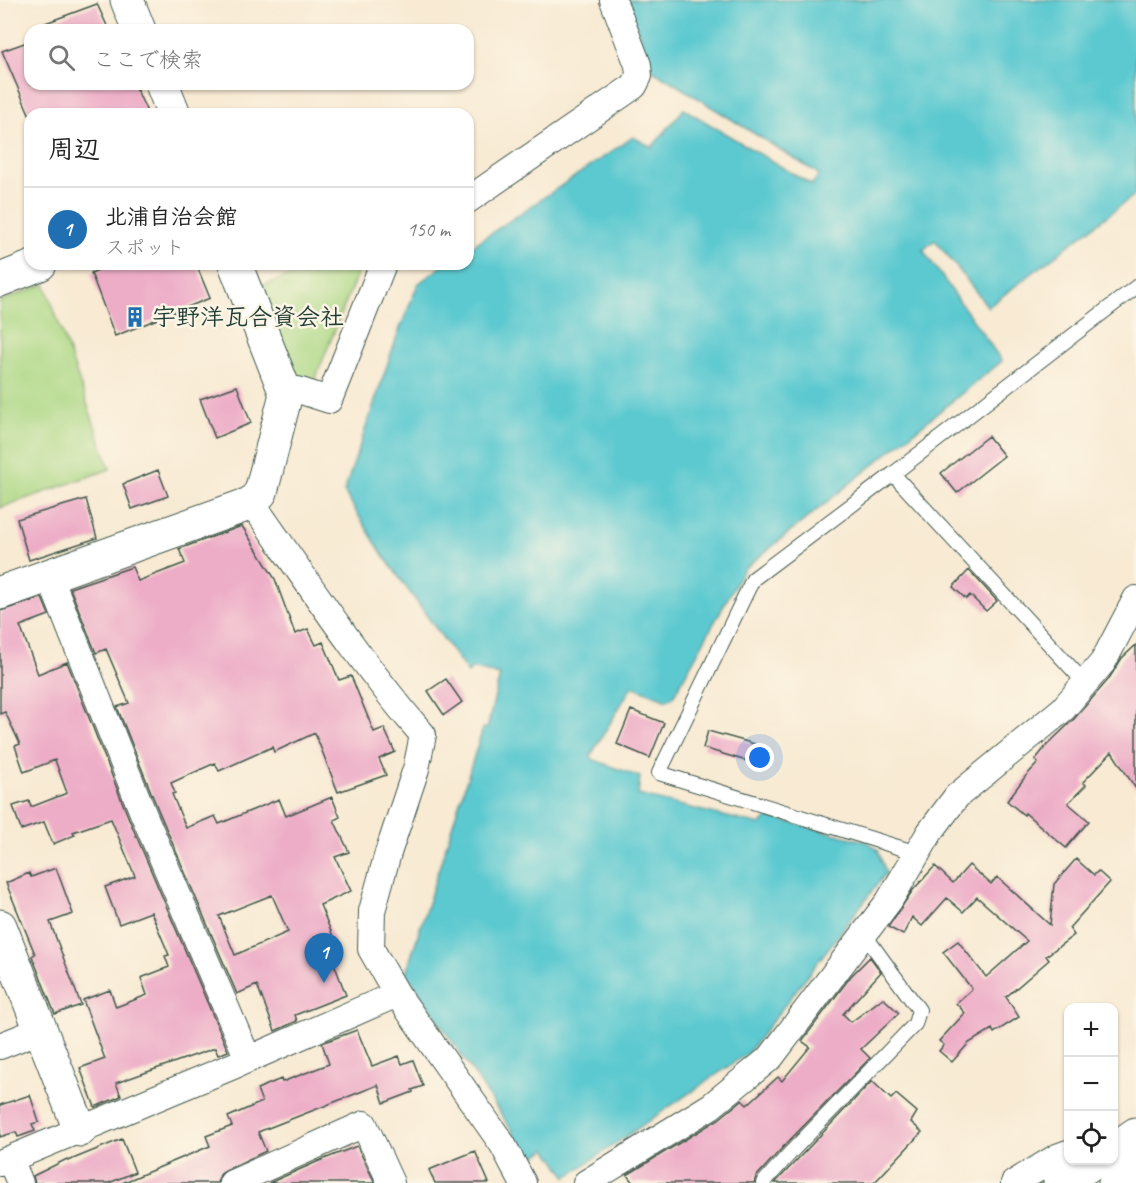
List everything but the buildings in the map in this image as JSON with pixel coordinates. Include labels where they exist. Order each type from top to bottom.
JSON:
[{"type":"street","points":[[127,0],[137,24]]},
{"type":"street","points":[[474,196],[634,86],[639,76],[638,65],[613,0]]},
{"type":"street","points":[[164,90],[172,108]]},
{"type":"street","points":[[0,280],[24,270]]},
{"type":"street","points":[[0,593],[252,503],[261,492],[286,393],[237,270]]},
{"type":"street","points":[[286,393],[298,390],[329,400],[381,270]]},
{"type":"street","points":[[252,503],[327,611],[401,710],[423,735],[417,769],[388,853],[372,911],[371,949],[397,994],[503,1145],[523,1183]]},
{"type":"street","points":[[49,575],[143,813],[248,1059]]},
{"type":"street","points":[[586,1183],[711,1106],[771,1057],[889,901],[930,832],[957,796],[1063,710],[1103,662],[1136,599]]},
{"type":"street","points":[[1,930],[80,1130]]},
{"type":"street","points":[[20,1183],[5,1161],[397,994]]},
{"type":"street","points":[[0,1046],[40,1030]]},
{"type":"street","points":[[232,1183],[364,1124],[391,1183]]},
{"type":"street","points":[[1118,1136],[1136,1132]]},
{"type":"street","points":[[1118,1145],[1136,1132]]},
{"type":"street","points":[[1014,1183],[1064,1154]]},
{"type":"street","points":[[1060,1183],[1090,1165]]},
{"type":"street","points":[[1115,1183],[1136,1168]]},
{"type":"lane","points":[[917,853],[659,773],[753,579],[1136,287]]},
{"type":"lane","points":[[893,474],[1085,683]]},
{"type":"lane","points":[[764,1183],[915,1024],[919,1010],[864,934]]},
{"type":"green space","points":[[306,270],[359,270],[312,387],[295,382],[261,286]]},
{"type":"green space","points":[[45,284],[110,469],[0,508],[0,301]]},
{"type":"water","points":[[627,0],[1136,0],[1136,194],[988,307],[935,240],[923,250],[1002,361],[744,569],[673,697],[667,700],[632,686],[591,755],[592,759],[640,777],[638,795],[760,825],[768,817],[868,842],[878,850],[886,873],[748,1053],[567,1177],[547,1149],[527,1161],[511,1129],[406,973],[483,728],[487,729],[500,675],[472,668],[468,673],[383,555],[344,492],[397,336],[418,284],[437,270],[474,270],[474,245],[633,137],[652,147],[684,109],[812,185],[819,174],[651,69]]},
{"type":"place","name":"宇野洋瓦合資会社","points":[[135,317]]},
{"type":"place","name":"北浦自治会館","points":[[324,983]]}]
